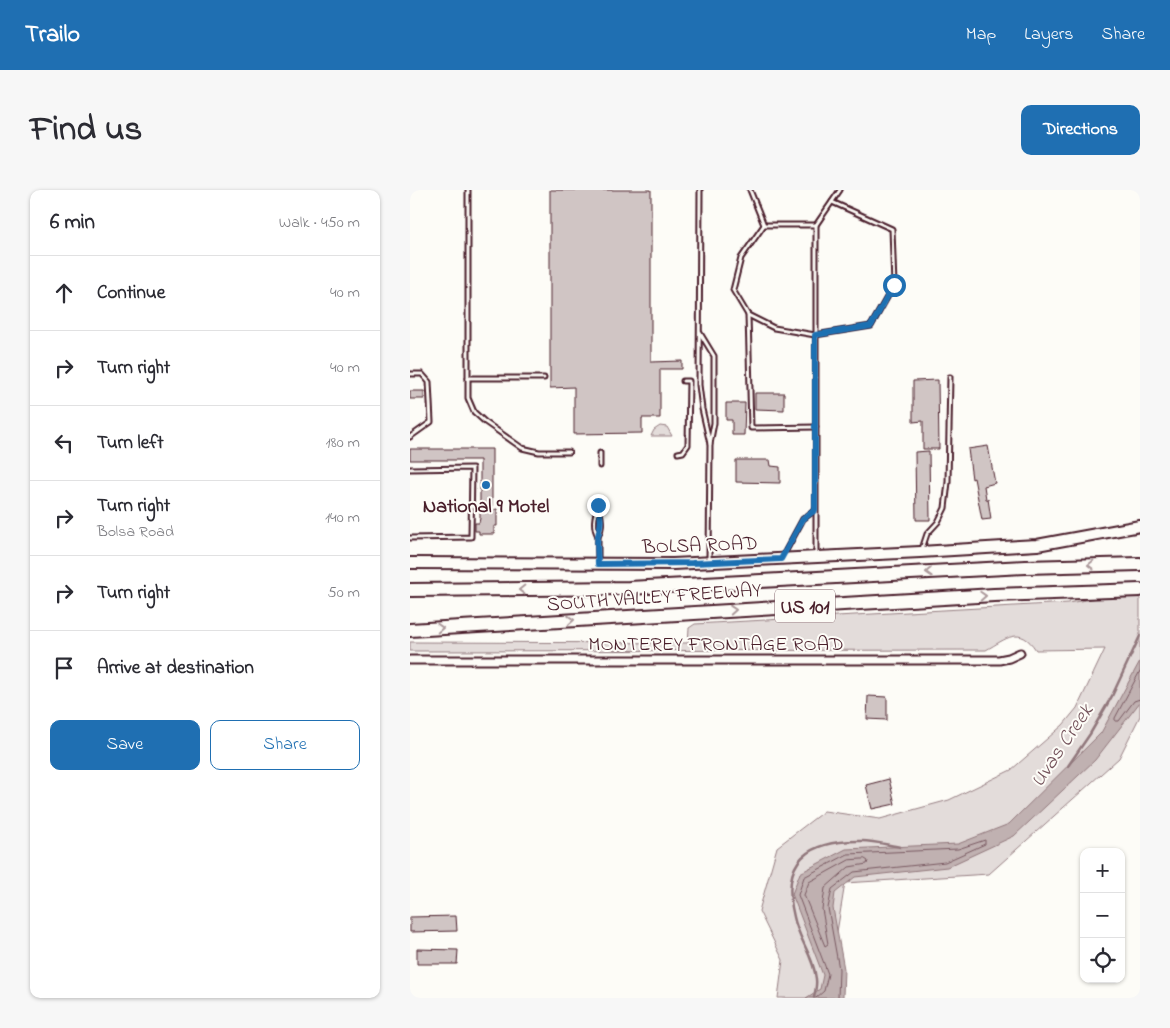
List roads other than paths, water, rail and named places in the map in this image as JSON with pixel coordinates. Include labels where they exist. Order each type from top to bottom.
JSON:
[{"type":"highway","name":"SOUTH VALLEY FREEWAY","points":[[410,590],[629,588],[988,569],[1140,564]]},
{"type":"highway","name":"SOUTH VALLEY FREEWAY","points":[[410,630],[994,595],[1140,590]]},
{"type":"main road","name":"BOLSA ROAD","points":[[410,563],[598,564],[709,562],[920,552],[1037,545],[1140,526]]},
{"type":"street","name":"MONTEREY FRONTAGE ROAD","points":[[410,660],[998,660],[1020,653]]},
{"type":"lane","points":[[468,190],[468,398],[474,412],[522,448],[530,451],[569,452]]},
{"type":"lane","points":[[700,190],[699,385],[710,444]]},
{"type":"lane","points":[[750,190],[764,225]]},
{"type":"lane","points":[[816,557],[816,225],[840,190]]},
{"type":"lane","points":[[748,315],[774,328],[815,335],[871,326],[894,285],[892,229],[832,202]]},
{"type":"lane","points":[[764,225],[816,225]]},
{"type":"lane","points":[[764,225],[741,258],[733,290],[748,315],[751,428],[816,427]]},
{"type":"lane","points":[[699,331],[714,356],[714,422],[710,444],[709,562]]},
{"type":"lane","points":[[410,374],[422,374],[429,382],[431,422],[410,437]]},
{"type":"lane","points":[[920,552],[928,534],[938,522],[945,508],[948,482],[950,377]]},
{"type":"lane","points":[[468,378],[544,378]]},
{"type":"lane","points":[[678,453],[683,452],[688,445],[689,381],[683,381]]},
{"type":"lane","points":[[600,453],[600,466]]},
{"type":"lane","points":[[410,469],[472,468],[471,537],[410,538]]},
{"type":"lane","points":[[598,536],[595,531],[595,515],[598,505],[601,515],[601,531],[598,536],[598,564]]},
{"type":"lane","points":[[781,559],[803,519],[815,510]]},
{"type":"water","points":[[1140,661],[1140,702],[1095,760],[1014,836],[947,867],[855,877],[835,893],[833,908],[844,969],[843,996],[842,998],[806,998],[820,989],[823,975],[792,894],[800,873],[846,849],[958,844],[1009,824],[1101,733]]},
{"type":"waterway","name":"Uvas Creek","points":[[1068,766],[1090,734],[1112,696],[1140,636]]},
{"type":"waterway","name":"Uvas Creek","points":[[814,998],[815,971],[796,925],[791,897],[791,881],[795,868],[802,857],[826,844],[862,841],[900,847]]},
{"type":"place","name":"National 9 Motel","points":[[486,485]]}]
